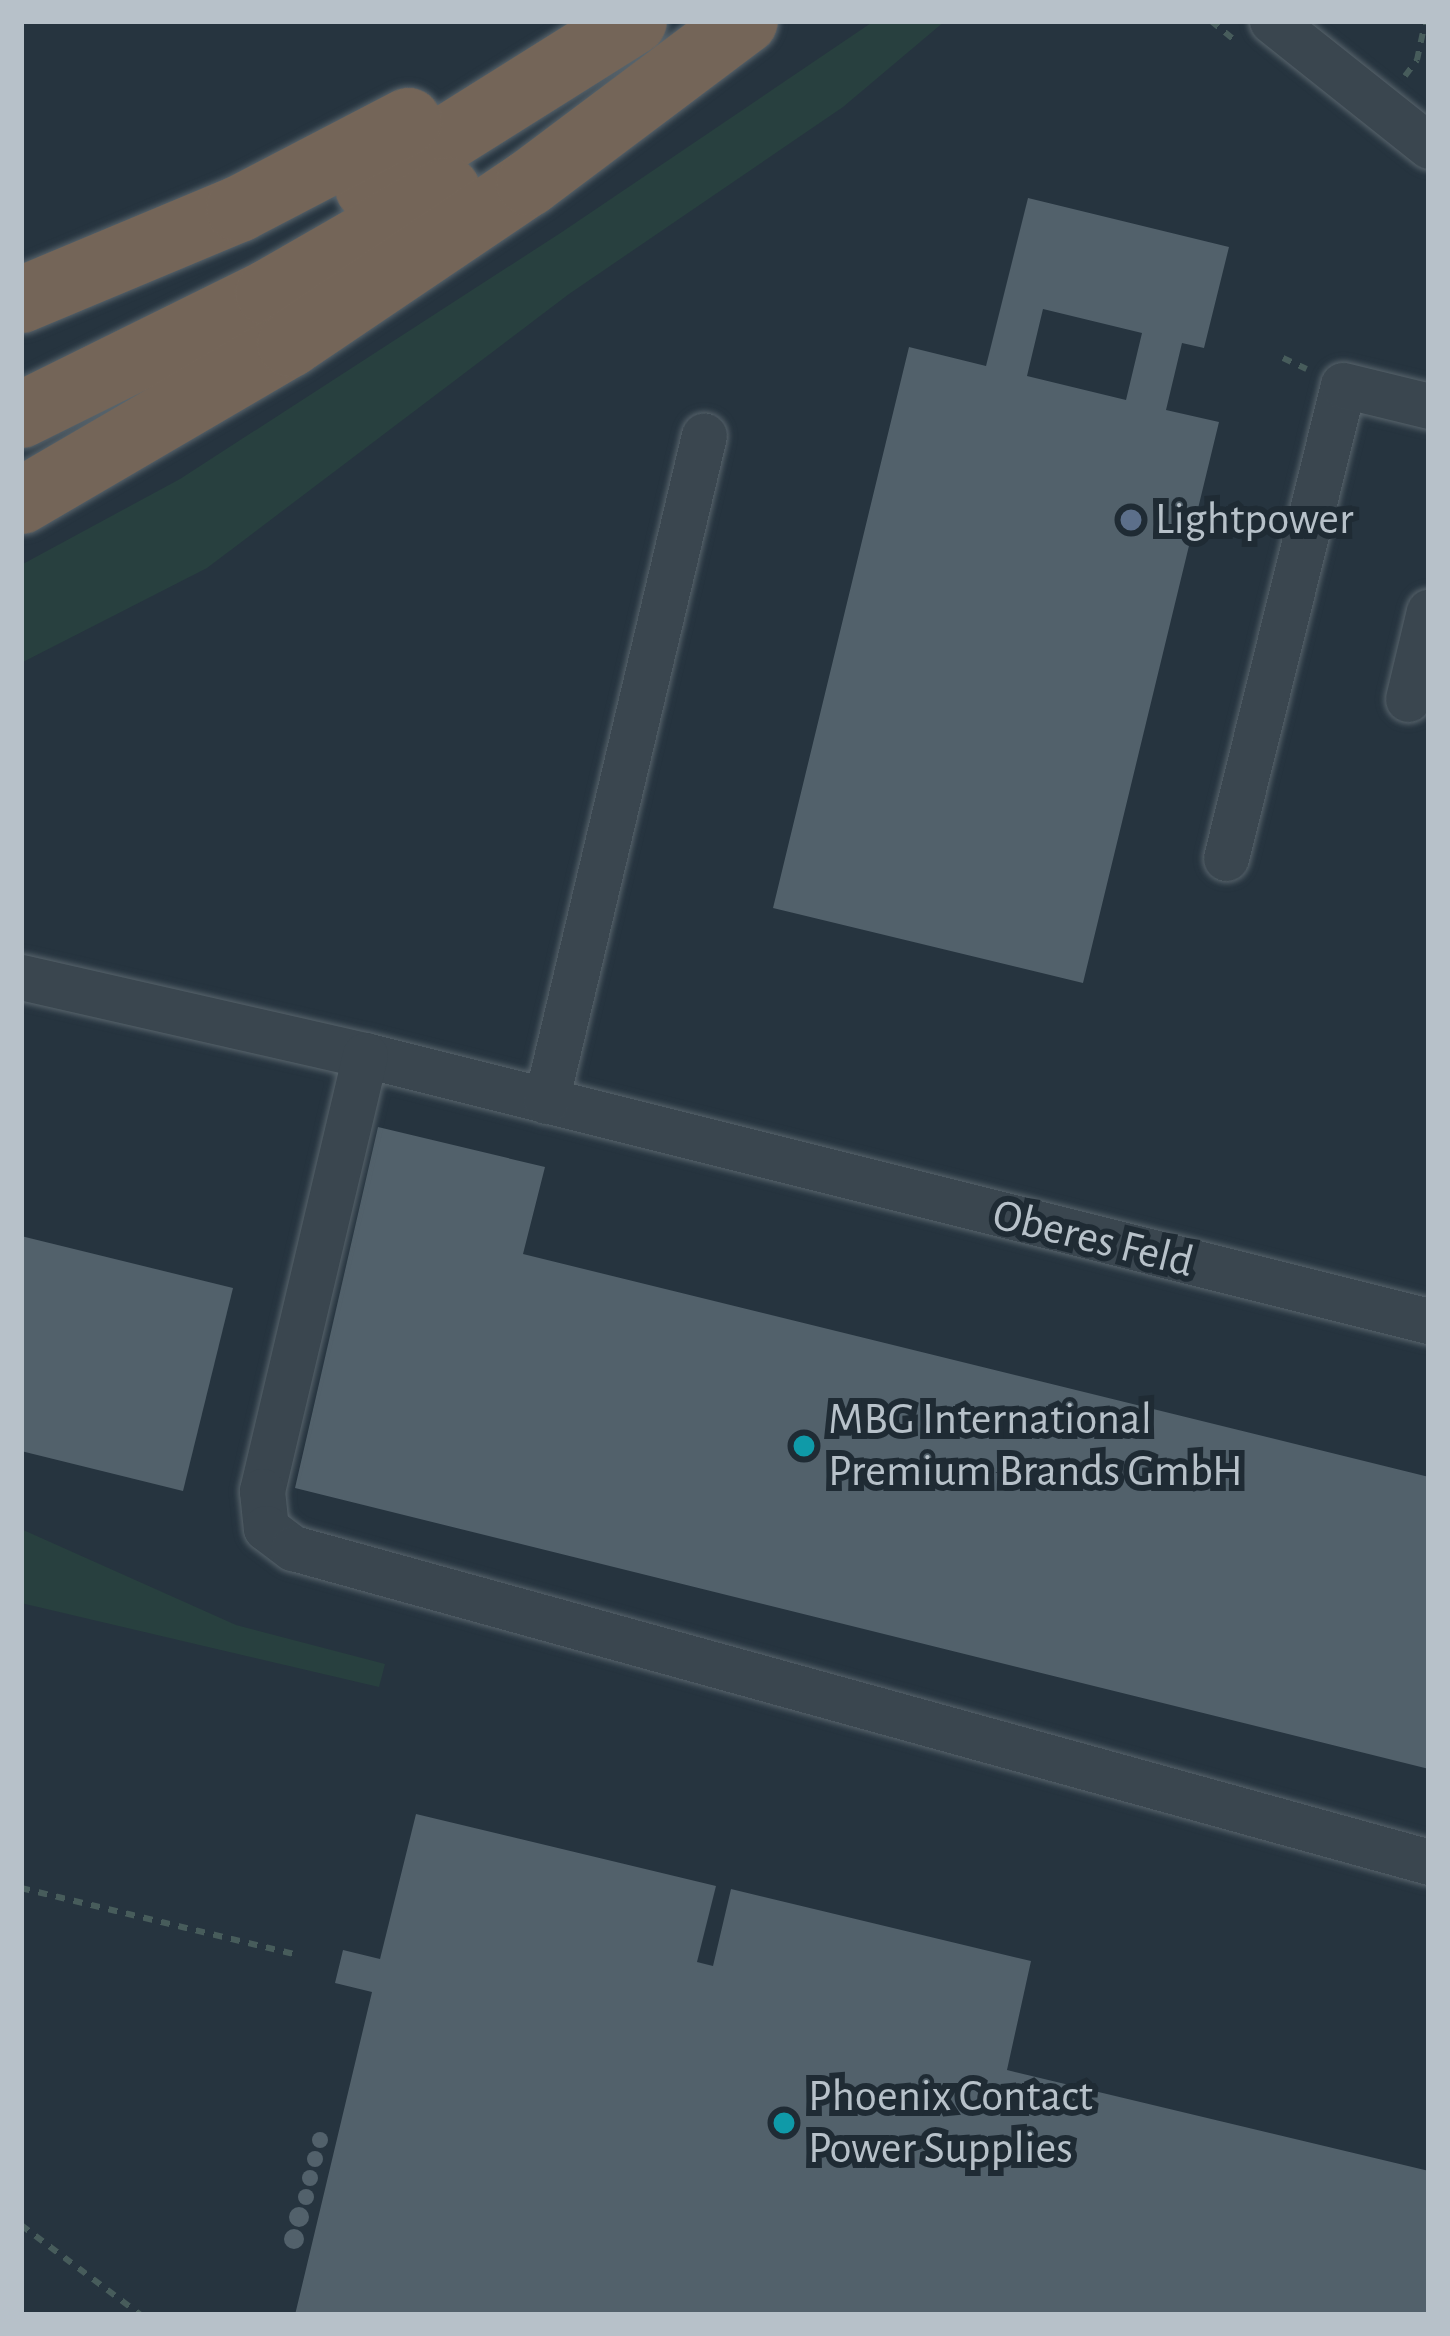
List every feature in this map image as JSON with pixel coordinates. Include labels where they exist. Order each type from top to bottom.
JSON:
[{"type":"highway","points":[[21,300],[258,200],[368,144],[576,21]]},
{"type":"highway","points":[[21,368],[268,245],[437,148],[634,21]]},
{"type":"highway","points":[[21,415],[268,293],[490,166],[701,21]]},
{"type":"highway","points":[[21,501],[290,344],[529,183],[745,21]]},
{"type":"street","points":[[1272,21],[1429,146]]},
{"type":"street","points":[[1226,858],[1343,385],[1429,406]]},
{"type":"street","points":[[546,1101],[704,435]]},
{"type":"street","points":[[1408,699],[1429,611]]},
{"type":"street","name":"Oberes Feld","points":[[21,977],[365,1055],[1429,1321]]},
{"type":"street","points":[[365,1055],[262,1492],[266,1528],[292,1548],[1429,1862]]},
{"type":"path","points":[[1383,109],[1417,60],[1425,21]]},
{"type":"path","points":[[21,1888],[297,1955]]},
{"type":"path","points":[[21,2225],[142,2315]]},
{"type":"green space","points":[[874,21],[945,21],[843,107],[569,294],[207,568],[21,663],[21,565],[180,479],[562,232]]},
{"type":"green space","points":[[21,1529],[236,1625],[385,1664],[379,1687],[21,1603]]},
{"type":"building","points":[[1028,198],[1229,247],[1204,348],[1182,343],[1166,410],[1219,422],[1083,983],[773,908],[909,347],[986,366]],"holes":[[[1043,309],[1142,333],[1126,400],[1027,376]]]},
{"type":"building","name":"MBG International Premium Brands GmbH","points":[[378,1127],[545,1167],[523,1254],[1429,1477],[1429,1769],[295,1488]]},
{"type":"building","points":[[21,1236],[233,1288],[183,1491],[21,1451]]},
{"type":"building","name":"Phoenix Contact Power Supplies","points":[[416,1814],[716,1886],[697,1962],[713,1966],[731,1889],[1031,1961],[1007,2070],[1429,2171],[1429,2315],[295,2315],[372,1992],[335,1983],[343,1950],[380,1959]]},
{"type":"building","points":[[320,2132],[328,2140],[320,2148],[312,2140]]},
{"type":"building","points":[[315,2151],[323,2159],[315,2167],[307,2159]]},
{"type":"building","points":[[310,2170],[318,2178],[310,2186],[302,2178]]},
{"type":"building","points":[[306,2189],[314,2197],[306,2205],[298,2197]]},
{"type":"building","points":[[299,2207],[309,2217],[299,2227],[289,2217]]},
{"type":"building","points":[[294,2229],[304,2239],[294,2249],[284,2239]]},
{"type":"place","name":"Lightpower","points":[[1131,520]]},
{"type":"place","name":"MBG International Premium Brands GmbH","points":[[804,1446]]},
{"type":"place","name":"Phoenix Contact Power Supplies","points":[[784,2123]]}]
